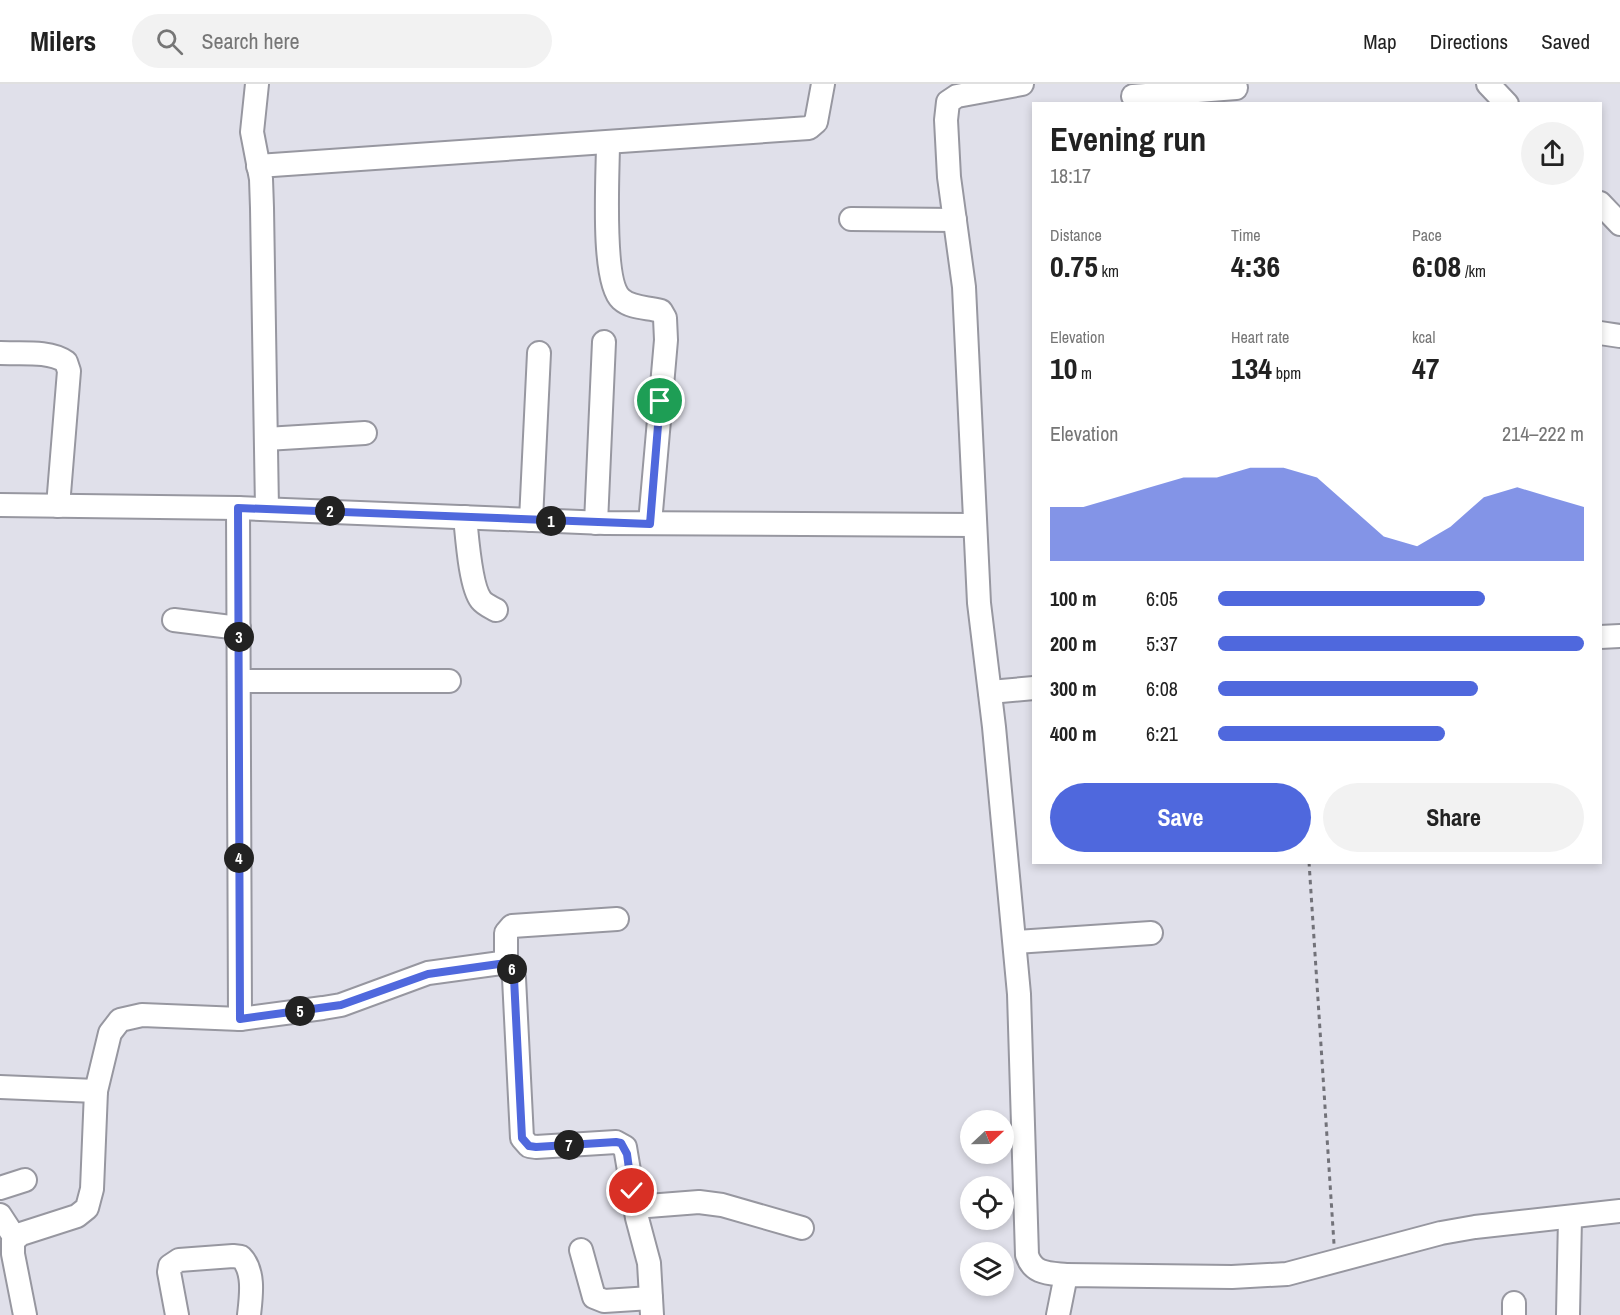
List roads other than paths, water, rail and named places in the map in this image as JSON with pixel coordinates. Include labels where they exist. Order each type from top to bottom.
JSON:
[{"type":"street","points":[[257,84],[252,132],[262,208],[267,509]]},
{"type":"street","points":[[258,166],[809,128],[816,122],[823,84]]},
{"type":"street","points":[[1022,84],[957,96],[948,102],[949,177],[964,287],[974,525],[1015,942],[1030,1264],[1040,1271],[1066,1275],[1232,1277],[1287,1274],[1463,1229],[1620,1211]]},
{"type":"street","points":[[1488,84],[1505,102]]},
{"type":"street","points":[[1131,95],[1236,88]]},
{"type":"street","points":[[608,143],[609,263],[613,285],[617,295],[630,306],[661,311],[665,318],[666,340],[650,524]]},
{"type":"street","points":[[1602,205],[1620,224]]},
{"type":"street","points":[[851,219],[955,220]]},
{"type":"street","points":[[1602,333],[1620,336]]},
{"type":"street","points":[[596,523],[604,342]]},
{"type":"street","points":[[0,353],[60,357],[66,362],[69,371],[58,506]]},
{"type":"street","points":[[531,520],[539,353]]},
{"type":"street","points":[[266,438],[364,433]]},
{"type":"street","points":[[0,505],[238,508],[596,523],[974,525]]},
{"type":"street","points":[[238,508],[240,1019]]},
{"type":"street","points":[[465,517],[471,568],[477,595],[496,610]]},
{"type":"street","points":[[174,621],[239,628]]},
{"type":"street","points":[[1602,637],[1620,636]]},
{"type":"street","points":[[239,681],[449,681]]},
{"type":"street","points":[[990,692],[1032,688]]},
{"type":"street","points":[[506,963],[507,933],[512,926],[617,919]]},
{"type":"street","points":[[1015,942],[1151,933]]},
{"type":"street","points":[[25,1315],[12,1246],[15,1238],[77,1216],[87,1208],[92,1189],[96,1091],[110,1033],[120,1020],[142,1015],[240,1019],[341,1005],[428,974],[506,963],[512,968],[514,978],[522,1138],[529,1146],[536,1147],[621,1143],[627,1154],[635,1207],[649,1263],[652,1306],[604,1301],[594,1297],[581,1250]]},
{"type":"street","points":[[0,1087],[96,1091]]},
{"type":"street","points":[[0,1188],[25,1180]]},
{"type":"street","points":[[635,1207],[699,1202],[722,1205],[802,1228]]},
{"type":"street","points":[[0,1215],[15,1238]]},
{"type":"street","points":[[1568,1315],[1570,1218]]},
{"type":"street","points":[[177,1315],[169,1272],[171,1266],[179,1260],[233,1256],[241,1257],[248,1269],[249,1315]]},
{"type":"street","points":[[1058,1315],[1066,1275]]}]
